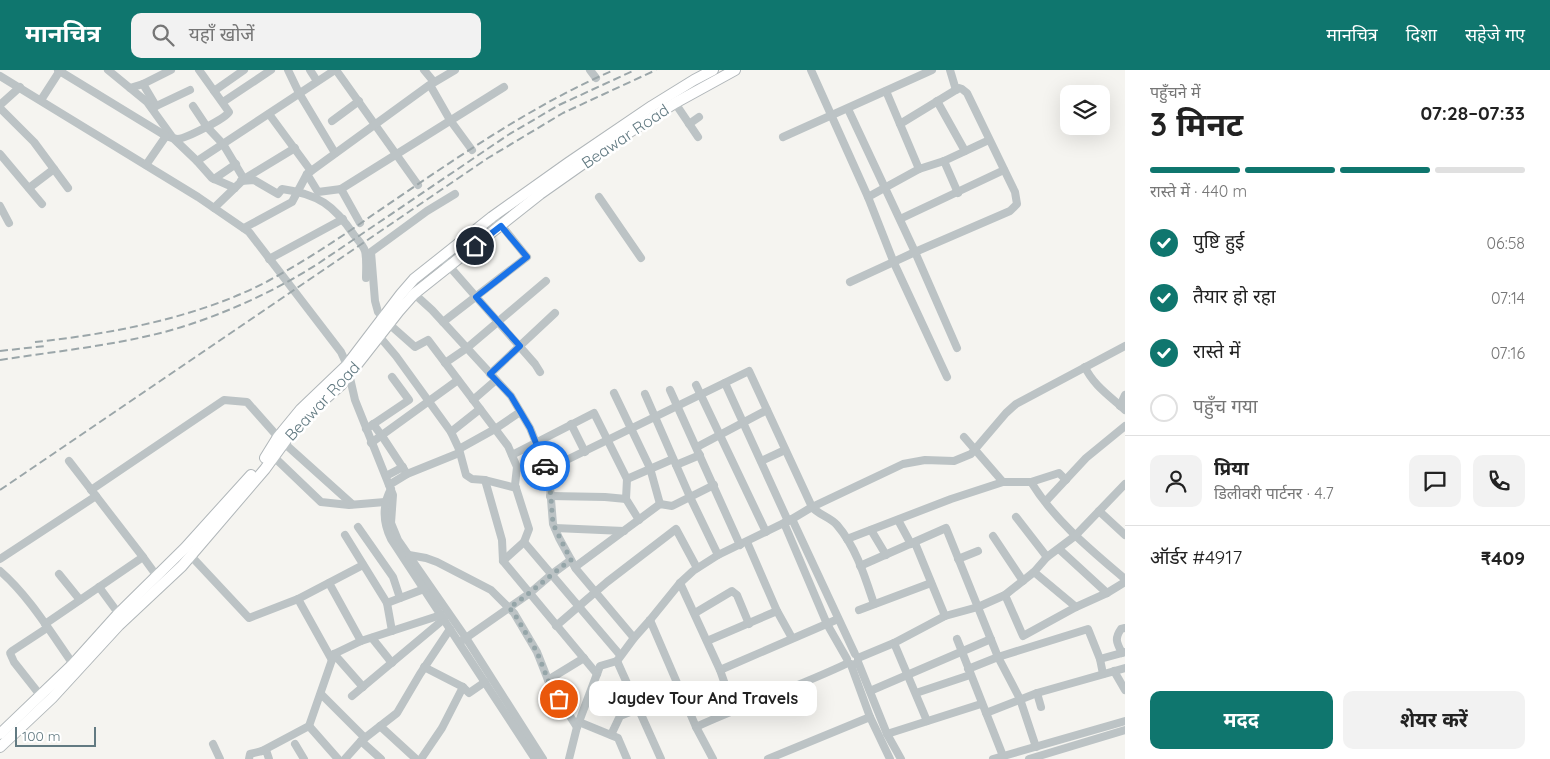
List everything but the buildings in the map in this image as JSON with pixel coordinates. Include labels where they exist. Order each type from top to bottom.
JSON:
[{"type":"main road","name":"Beawar Road","points":[[160,580],[185,548],[267,455],[299,422],[335,390],[348,370],[410,291],[449,266],[694,80],[713,70]]},
{"type":"main road","name":"Beawar Road","points":[[410,291],[414,279],[492,217],[568,162],[654,110],[675,103],[735,70]]},
{"type":"main road","name":"Beawar Road","points":[[348,370],[379,336],[386,321]]},
{"type":"main road","name":"Beawar Road","points":[[0,734],[160,580],[192,556],[274,457],[281,440]]},
{"type":"main road","name":"Beawar Road","points":[[0,747],[52,698],[121,617]]},
{"type":"street","points":[[108,70],[154,107]]},
{"type":"street","points":[[130,88],[143,84],[171,70]]},
{"type":"street","points":[[169,137],[178,139],[207,127],[228,114],[223,102],[199,70]]},
{"type":"street","points":[[214,91],[244,70]]},
{"type":"street","points":[[223,102],[271,70]]},
{"type":"street","points":[[288,70],[299,93],[335,153]]},
{"type":"street","points":[[310,70],[317,82]]},
{"type":"street","points":[[197,161],[335,70],[418,184]]},
{"type":"street","points":[[424,70],[450,120],[472,150]]},
{"type":"street","points":[[244,228],[292,202],[309,172],[432,83],[456,70]]},
{"type":"street","points":[[590,70],[596,78]]},
{"type":"street","points":[[811,70],[868,197],[894,263],[946,377]]},
{"type":"street","points":[[784,137],[932,70]]},
{"type":"street","points":[[950,70],[956,90]]},
{"type":"street","points":[[41,100],[59,71],[169,137],[197,161],[214,179],[235,188]]},
{"type":"street","points":[[0,76],[146,165],[249,232],[342,352],[354,400],[390,487],[393,498],[391,523],[398,540],[462,640],[543,759]]},
{"type":"street","points":[[143,84],[169,137]]},
{"type":"street","points":[[20,87],[0,106],[34,142],[68,188]]},
{"type":"street","points":[[269,114],[295,148],[318,192],[341,189],[504,87]]},
{"type":"street","points":[[850,282],[1010,211],[1017,204],[1015,192],[967,92],[962,89],[956,90],[900,124]]},
{"type":"street","points":[[154,107],[190,90]]},
{"type":"street","points":[[886,91],[919,169]]},
{"type":"street","points":[[332,121],[359,101]]},
{"type":"street","points":[[937,102],[965,151]]},
{"type":"street","points":[[675,103],[698,137]]},
{"type":"street","points":[[192,106],[207,127],[223,144],[236,164],[243,180]]},
{"type":"street","points":[[848,108],[958,348]]},
{"type":"street","points":[[688,124],[699,117]]},
{"type":"street","points":[[146,165],[169,137]]},
{"type":"street","points":[[868,197],[919,169],[944,161],[989,140]]},
{"type":"street","points":[[214,208],[243,180],[295,148]]},
{"type":"street","points":[[0,154],[42,204]]},
{"type":"street","points":[[944,161],[958,192]]},
{"type":"street","points":[[214,179],[236,164]]},
{"type":"street","points":[[29,188],[54,169]]},
{"type":"street","points":[[900,219],[1004,170]]},
{"type":"street","points":[[243,180],[254,180],[278,194],[282,189],[298,191],[319,199],[332,208],[365,250],[366,278]]},
{"type":"street","points":[[341,189],[360,223]]},
{"type":"street","points":[[455,194],[427,211],[371,252],[374,301],[378,312],[386,321],[415,347],[428,340],[508,446],[517,466],[516,488],[529,529],[524,542],[503,561]]},
{"type":"street","points":[[599,197],[641,258]]},
{"type":"street","points":[[0,206],[9,223]]},
{"type":"street","points":[[443,322],[527,257],[492,217]]},
{"type":"street","points":[[269,258],[343,220]]},
{"type":"street","points":[[442,258],[520,346],[540,372]]},
{"type":"street","points":[[445,363],[467,348],[546,282]]},
{"type":"street","points":[[410,291],[443,322],[511,396],[530,428],[546,470],[555,528],[573,563],[634,638]]},
{"type":"street","points":[[490,374],[555,313]]},
{"type":"street","points":[[379,336],[396,356],[451,432],[466,475],[516,488]]},
{"type":"street","points":[[569,759],[578,724],[600,666],[618,658],[680,583],[697,568],[718,555],[743,544],[812,507],[903,464],[925,460],[954,461],[967,457],[1012,407],[1031,395],[1125,346]]},
{"type":"street","points":[[1085,367],[1092,379],[1122,408]]},
{"type":"street","points":[[546,470],[749,371],[812,507],[833,522],[847,539],[860,566],[874,604]]},
{"type":"street","points":[[366,429],[409,400],[392,378]]},
{"type":"street","points":[[371,444],[458,380]]},
{"type":"street","points":[[473,400],[496,380]]},
{"type":"street","points":[[725,383],[788,521],[805,572],[827,624],[853,660],[870,691],[887,734],[901,759]]},
{"type":"street","points":[[696,385],[766,532]]},
{"type":"street","points":[[670,390],[743,544],[792,638]]},
{"type":"street","points":[[614,393],[650,468],[660,504]]},
{"type":"street","points":[[644,394],[718,555]]},
{"type":"street","points":[[1122,408],[1125,395]]},
{"type":"street","points":[[0,559],[224,400],[247,402],[281,440],[352,504]]},
{"type":"street","points":[[451,432],[480,409]]},
{"type":"street","points":[[627,479],[650,468],[674,462],[698,451],[720,435],[767,410]]},
{"type":"street","points":[[386,476],[459,451],[520,412]]},
{"type":"street","points":[[512,455],[594,413],[627,479],[626,499],[638,520]]},
{"type":"street","points":[[373,424],[405,471]]},
{"type":"street","points":[[571,424],[585,452]]},
{"type":"street","points":[[1046,502],[1086,458],[1125,426]]},
{"type":"street","points":[[964,437],[1003,482]]},
{"type":"street","points":[[761,461],[785,450]]},
{"type":"street","points":[[274,457],[321,502],[349,505],[385,502]]},
{"type":"street","points":[[69,462],[160,580]]},
{"type":"street","points":[[405,471],[390,487],[385,502],[385,525],[390,539],[450,629],[462,640],[485,682],[535,759]]},
{"type":"street","points":[[847,539],[951,499],[1003,482],[1032,482],[1059,473],[1066,480]]},
{"type":"street","points":[[485,480],[502,540],[503,561],[598,674]]},
{"type":"street","points":[[1005,596],[1023,636],[1076,607],[1107,593],[1125,581],[1075,536],[1040,496],[1032,482]]},
{"type":"street","points":[[462,640],[530,593],[552,574],[624,531],[660,504],[672,506],[714,485]]},
{"type":"street","points":[[696,727],[894,643],[944,616],[978,607],[1005,596],[1034,572],[1047,557],[1075,536],[1124,486]]},
{"type":"street","points":[[550,496],[626,499]]},
{"type":"street","points":[[1099,511],[1125,535]]},
{"type":"street","points":[[1016,517],[1047,557]]},
{"type":"street","points":[[898,520],[913,544],[944,616]]},
{"type":"street","points":[[788,521],[808,552],[838,619],[853,660],[870,717],[890,759]]},
{"type":"street","points":[[358,527],[394,577],[400,598]]},
{"type":"street","points":[[555,528],[624,531]]},
{"type":"street","points":[[556,626],[596,591],[676,528],[697,568]]},
{"type":"street","points":[[860,566],[946,528],[998,657],[1020,699],[1036,747]]},
{"type":"street","points":[[871,530],[886,555]]},
{"type":"street","points":[[345,535],[386,603],[392,631]]},
{"type":"street","points":[[993,536],[1023,580]]},
{"type":"street","points":[[524,542],[579,606],[618,658],[661,759]]},
{"type":"street","points":[[1059,549],[1107,593]]},
{"type":"street","points":[[958,559],[978,551]]},
{"type":"street","points":[[805,572],[808,552]]},
{"type":"street","points":[[409,555],[424,557],[460,573],[490,590],[514,613],[537,652],[550,685],[578,724],[618,738],[627,759]]},
{"type":"street","points":[[192,556],[249,618],[298,599],[363,565]]},
{"type":"street","points":[[40,695],[14,662],[10,653],[80,600],[142,557]]},
{"type":"street","points":[[0,571],[20,592],[73,664]]},
{"type":"street","points":[[1034,572],[1076,607]]},
{"type":"street","points":[[59,574],[80,600]]},
{"type":"street","points":[[329,583],[361,641]]},
{"type":"street","points":[[680,583],[720,670],[734,710]]},
{"type":"street","points":[[859,610],[931,583]]},
{"type":"street","points":[[98,588],[121,617]]},
{"type":"street","points":[[386,603],[424,589]]},
{"type":"street","points":[[695,613],[732,591],[737,595],[749,624]]},
{"type":"street","points":[[298,599],[333,657],[363,687]]},
{"type":"street","points":[[707,641],[777,611]]},
{"type":"street","points":[[249,759],[250,754],[262,751],[309,726],[333,657],[361,641],[443,617]]},
{"type":"street","points":[[352,696],[443,617]]},
{"type":"street","points":[[720,670],[838,619]]},
{"type":"street","points":[[650,620],[680,692],[712,759]]},
{"type":"street","points":[[1100,659],[1123,652],[1117,642],[1117,636],[1121,629],[1125,628]]},
{"type":"street","points":[[347,758],[363,740],[397,713],[424,667],[450,629]]},
{"type":"street","points":[[916,693],[969,672],[998,657],[1088,629],[1100,659],[1103,674]]},
{"type":"street","points":[[372,638],[392,663]]},
{"type":"street","points":[[957,639],[1003,756]]},
{"type":"street","points":[[870,691],[991,639]]},
{"type":"street","points":[[894,643],[927,721]]},
{"type":"street","points":[[548,680],[584,658]]},
{"type":"street","points":[[424,667],[464,687],[469,693],[485,682]]},
{"type":"street","points":[[986,713],[1037,693],[1125,668]]},
{"type":"street","points":[[1114,671],[1124,685]]},
{"type":"street","points":[[421,759],[442,728],[464,687]]},
{"type":"street","points":[[611,735],[620,716],[680,692]]},
{"type":"street","points":[[1037,693],[1041,707]]},
{"type":"street","points":[[321,694],[380,759]]},
{"type":"street","points":[[887,734],[981,704]]},
{"type":"street","points":[[768,759],[870,717]]},
{"type":"street","points":[[993,759],[1125,721]]},
{"type":"street","points":[[309,726],[338,759]]},
{"type":"street","points":[[380,726],[416,759]]},
{"type":"street","points":[[1029,759],[1125,730]]},
{"type":"street","points":[[213,744],[220,759]]},
{"type":"street","points":[[295,744],[304,759]]},
{"type":"street","points":[[262,751],[266,750],[269,759]]},
{"type":"railway","points":[[35,342],[125,329],[185,314],[242,294],[322,249],[491,136],[551,101],[614,70]]},
{"type":"railway","points":[[0,360],[145,337],[191,324],[241,305],[289,281],[319,263],[508,135],[559,105],[635,70]]},
{"type":"railway","points":[[0,490],[488,158],[563,113],[656,70]]},
{"type":"railway","points":[[0,351],[45,346]]},
{"type":"way so far","points":[[545,466],[550,487],[553,524],[571,560],[509,608],[514,613],[537,652],[550,685],[559,699]]},
{"type":"place","name":"Jaydev Tour And Travels","points":[[559,699]]},
{"type":"route","points":[[475,246],[501,226],[527,257],[476,297],[520,346],[490,374],[511,396],[530,428],[545,466]]}]
